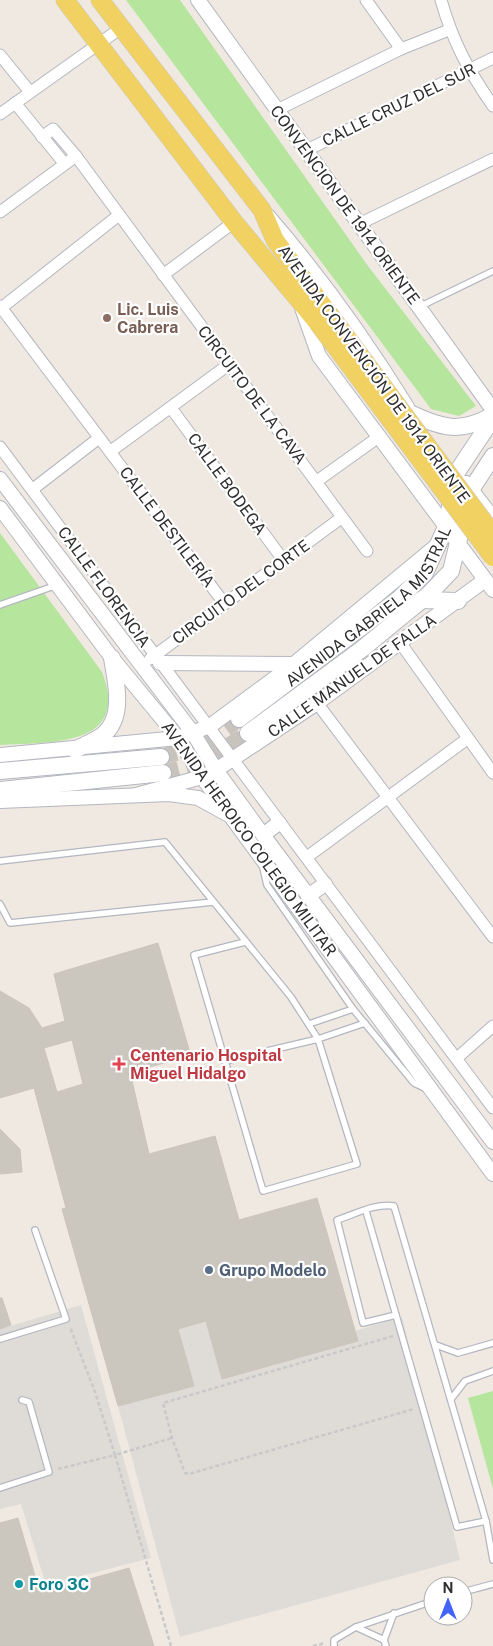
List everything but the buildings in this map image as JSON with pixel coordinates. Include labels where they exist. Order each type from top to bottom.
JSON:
[{"type":"main road","name":"AVENIDA CONVENCIÓN DE 1914 ORIENTE","points":[[65,0],[234,222],[301,305],[323,318],[493,534]]},
{"type":"main road","name":"AVENIDA CONVENCIÓN DE 1914 ORIENTE","points":[[100,0],[262,210],[275,240],[323,318],[493,557]]},
{"type":"main road","points":[[412,414],[433,424],[455,428],[477,424],[493,416]]},
{"type":"main road","name":"AVENIDA GABRIELA MISTRAL","points":[[493,416],[457,472],[446,527],[435,547],[425,573],[399,599],[244,726],[362,649],[421,600],[451,571],[459,545],[471,490],[493,456]]},
{"type":"main road","points":[[421,600],[458,602]]},
{"type":"main road","points":[[75,750],[103,736],[112,724],[118,696],[112,658]]},
{"type":"main road","points":[[0,771],[162,765],[0,790]]},
{"type":"street","name":"CONVENCION DE 1914 ORIENTE","points":[[198,0],[493,410]]},
{"type":"street","points":[[366,0],[401,50]]},
{"type":"street","points":[[441,0],[450,30],[468,71],[493,106]]},
{"type":"street","points":[[0,114],[121,28]]},
{"type":"street","points":[[277,110],[401,50],[450,30]]},
{"type":"street","points":[[0,55],[30,92]]},
{"type":"street","name":"CALLE CRUZ DEL SUR","points":[[305,151],[493,58]]},
{"type":"street","points":[[15,103],[64,163]]},
{"type":"street","name":"CIRCUITO DE LA CAVA","points":[[42,137],[53,129],[76,156],[228,365],[317,481],[367,552]]},
{"type":"street","points":[[0,212],[76,156]]},
{"type":"street","points":[[359,224],[493,159]]},
{"type":"street","name":"AVENIDA CONVENCIÓN DE 1914 ORIENTE","points":[[262,210],[303,256],[368,343],[412,414],[493,518]]},
{"type":"street","points":[[0,308],[119,215]]},
{"type":"street","points":[[163,275],[234,222]]},
{"type":"street","name":"AVENIDA CONVENCIÓN DE 1914 ORIENTE","points":[[301,305],[319,356],[489,585]]},
{"type":"street","name":"CALLE DESTILERÍA","points":[[0,308],[99,438],[111,451],[224,603]]},
{"type":"street","points":[[111,451],[228,365]]},
{"type":"street","name":"CALLE BODEGA","points":[[171,408],[284,561]]},
{"type":"street","points":[[317,481],[380,436]]},
{"type":"street","points":[[33,489],[99,438]]},
{"type":"street","name":"CALLE FLORENCIA","points":[[0,447],[33,489],[157,659],[210,726],[232,760]]},
{"type":"street","name":"AVENIDA HEROICO COLEGIO MILITAR","points":[[0,478],[140,665],[194,733],[216,770],[263,835],[493,1142]]},
{"type":"street","name":"AVENIDA HEROICO COLEGIO MILITAR","points":[[0,508],[112,658],[178,738],[202,777],[493,1174]]},
{"type":"street","name":"CIRCUITO DEL CORTE","points":[[140,665],[157,659],[224,603],[342,518]]},
{"type":"street","points":[[0,755],[75,750],[178,738],[210,726],[294,664],[435,547]]},
{"type":"street","name":"CALLE MANUEL DE FALLA","points":[[136,795],[202,777],[216,770],[317,703],[399,641],[458,602],[489,585]]},
{"type":"street","points":[[399,641],[466,739],[493,773]]},
{"type":"street","points":[[157,659],[294,664]]},
{"type":"street","points":[[317,703],[493,937]]},
{"type":"street","points":[[307,857],[466,739]]},
{"type":"street","name":"AVENIDA HEROICO COLEGIO MILITAR","points":[[232,760],[307,857],[325,884],[493,1108]]},
{"type":"street","points":[[0,801],[169,794],[198,798],[232,817]]},
{"type":"street","points":[[263,835],[279,823]]},
{"type":"street","points":[[308,896],[325,884]]},
{"type":"street","points":[[457,1058],[493,1026]]},
{"type":"lane","points":[[419,307],[493,271]]},
{"type":"lane","points":[[0,605],[57,585]]},
{"type":"lane","points":[[0,861],[165,842],[291,997],[318,1040],[357,1164],[262,1191],[194,955],[245,942]]},
{"type":"lane","points":[[261,856],[267,885],[353,1009],[414,1083],[433,1092]]},
{"type":"lane","points":[[0,904],[10,923],[214,902]]},
{"type":"lane","points":[[309,1024],[353,1009]]},
{"type":"lane","points":[[224,1061],[318,1040],[365,1023]]},
{"type":"lane","points":[[396,1315],[363,1323],[337,1220],[366,1211],[380,1204],[394,1206],[486,1521],[493,1560]]},
{"type":"lane","points":[[366,1211],[457,1527],[486,1521]]},
{"type":"lane","points":[[0,1339],[66,1319],[35,1230]]},
{"type":"lane","points":[[436,1345],[458,1353],[493,1343]]},
{"type":"lane","points":[[451,1399],[465,1380],[493,1372]]},
{"type":"lane","points":[[0,1488],[49,1472],[30,1402],[22,1400]]},
{"type":"lane","points":[[473,1589],[493,1584]]},
{"type":"lane","points":[[334,1646],[334,1640],[356,1627],[423,1604]]},
{"type":"lane","points":[[356,1627],[385,1643],[394,1613]]},
{"type":"path","points":[[66,1319],[95,1392],[171,1646]]},
{"type":"path","points":[[401,1333],[163,1403],[172,1438],[185,1472],[188,1474],[423,1406]]},
{"type":"path","points":[[49,1472],[172,1438]]},
{"type":"green space","points":[[126,0],[180,0],[368,266],[476,406],[459,416],[431,409]]},
{"type":"green space","points":[[0,533],[102,672],[108,697],[105,715],[96,728],[80,736],[61,741],[0,745]]},
{"type":"green space","points":[[493,1391],[493,1489],[468,1398]]},
{"type":"shaded area","points":[[81,1305],[151,1558],[46,1585],[21,1504],[0,1509],[0,1329]]},
{"type":"shaded area","points":[[402,1317],[460,1560],[180,1637],[118,1406],[194,1386],[178,1329],[206,1321],[222,1378],[355,1331]]},
{"type":"tunnel","points":[[161,757],[204,745],[239,719]]},
{"type":"tunnel","points":[[163,773],[202,763],[248,733]]},
{"type":"place","name":"Lic. Luis Cabrera","points":[[107,318]]},
{"type":"place","name":"Centenario Hospital Miguel Hidalgo","points":[[119,1064]]},
{"type":"place","name":"Grupo Modelo","points":[[209,1270]]},
{"type":"place","name":"Foro 3C","points":[[19,1584]]}]
